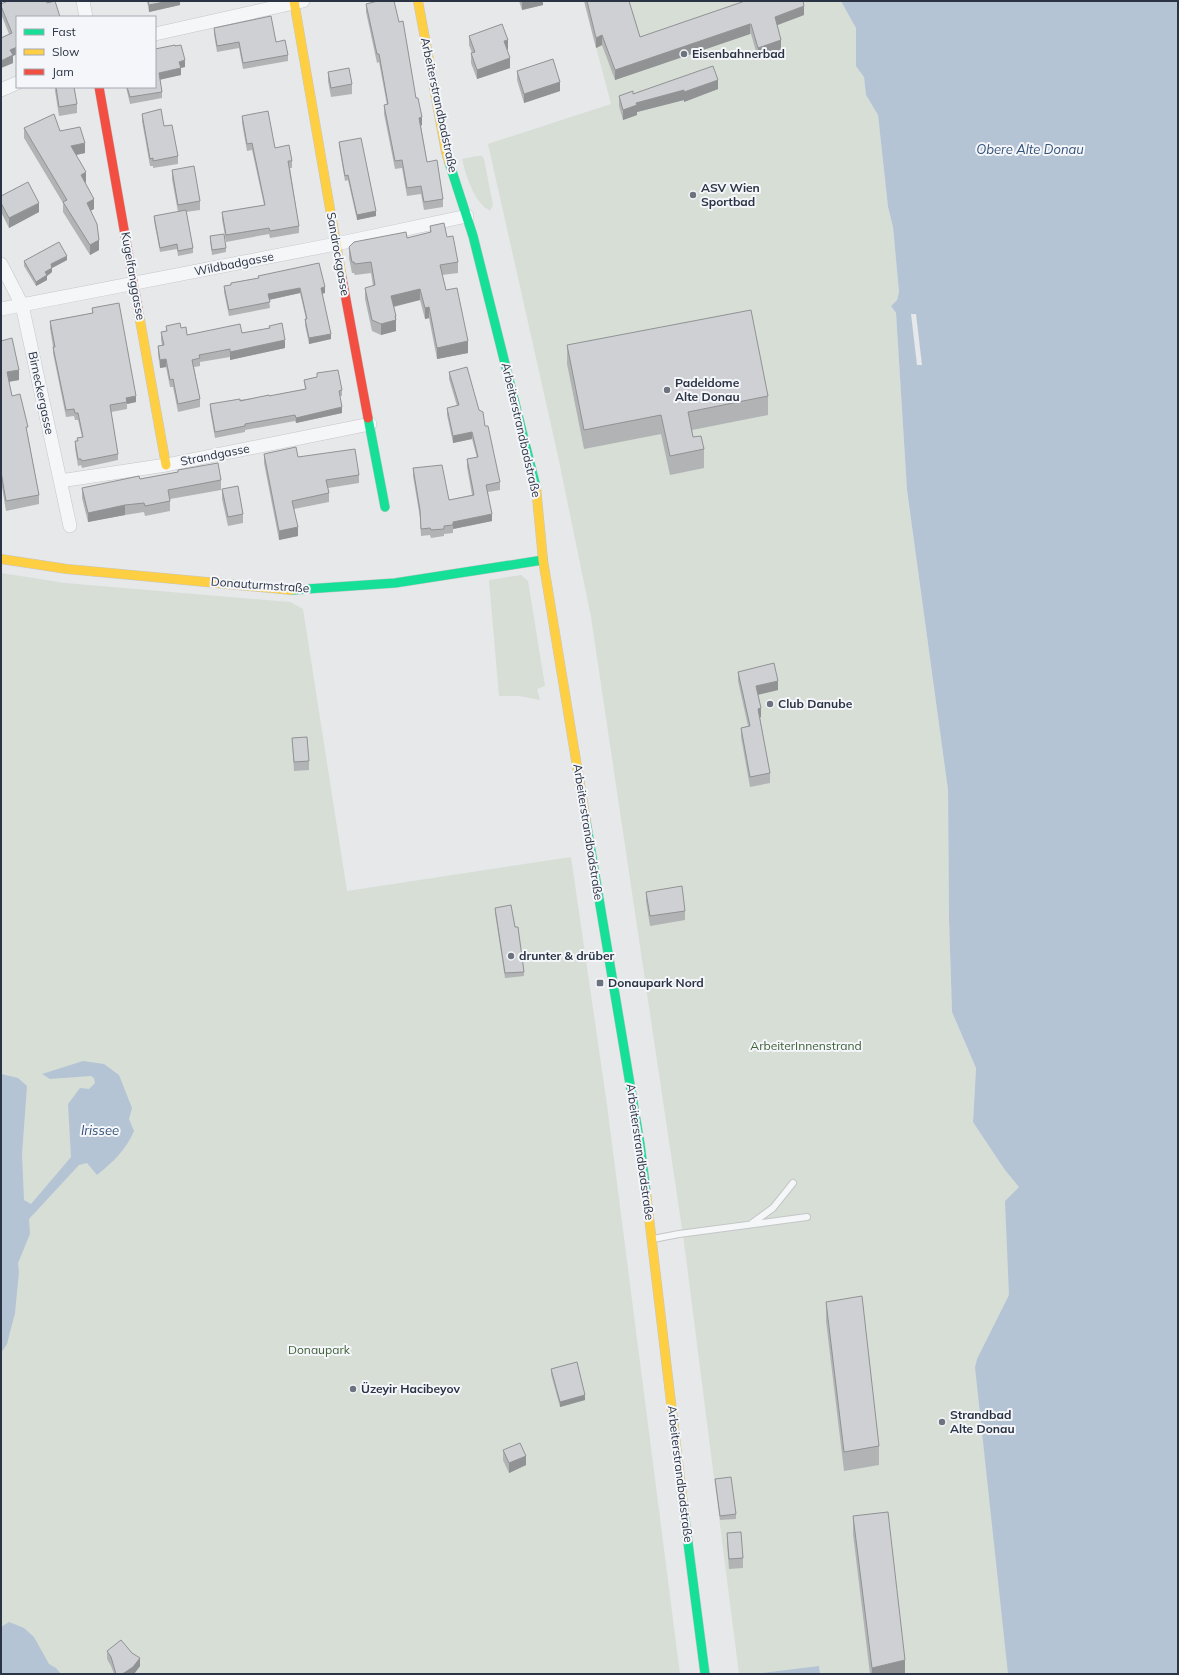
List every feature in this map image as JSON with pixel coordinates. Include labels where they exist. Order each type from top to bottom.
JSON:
[{"type":"main road","name":"Arbeiterstrandbadstraße","points":[[418,1],[446,152],[478,252],[536,484],[543,560],[640,1144],[705,1674]]},
{"type":"main road","name":"Sandrockgasse","points":[[297,2],[336,244],[385,507]]},
{"type":"main road","name":"Kugelfanggasse","points":[[99,88],[166,465]]},
{"type":"main road","name":"Donauturmstraße","points":[[1,559],[67,569],[293,590],[395,583],[543,560]]},
{"type":"street","points":[[83,1],[86,16]]},
{"type":"street","points":[[156,34],[297,2]]},
{"type":"street","points":[[1,90],[16,83]]},
{"type":"street","name":"Wildbadgasse","points":[[1,309],[336,244],[467,216]]},
{"type":"street","name":"Birneckergasse","points":[[1,264],[22,305],[70,526]]},
{"type":"street","name":"Strandgasse","points":[[60,481],[166,465],[370,424]]},
{"type":"lane","points":[[750,1224],[773,1208],[793,1183]]},
{"type":"lane","points":[[651,1239],[807,1217]]},
{"type":"green space","name":"ArbeiterInnenstrand","points":[[584,1],[948,1],[864,77],[866,95],[878,115],[888,207],[893,227],[899,292],[897,300],[891,306],[896,313],[907,490],[948,790],[949,919],[952,1012],[976,1068],[973,1122],[1084,1102],[1178,1674],[739,1674],[684,1242],[591,617],[558,456],[488,144],[611,104]]},
{"type":"green space","points":[[482,156],[484,159],[493,205],[490,211],[484,207],[475,195],[468,181],[462,159]]},
{"type":"green space","name":"Donaupark","points":[[1,573],[65,583],[290,602],[303,609],[347,891],[571,857],[607,1105],[680,1674],[1,1674]]},
{"type":"green space","points":[[521,575],[528,581],[545,686],[537,689],[540,700],[519,696],[499,696],[489,580]]},
{"type":"water","name":"Obere Alte Donau","points":[[841,1],[1178,1],[1178,1674],[1008,1674],[975,1367],[977,1359],[1009,1295],[1005,1201],[1019,1187],[1005,1170],[973,1122],[976,1068],[952,1012],[949,919],[948,790],[907,490],[896,313],[891,306],[897,300],[899,292],[893,227],[888,207],[878,115],[866,95],[864,77],[856,66],[856,28]]},
{"type":"water","name":"Irissee","points":[[83,1061],[104,1064],[119,1075],[132,1108],[129,1119],[134,1131],[123,1150],[103,1170],[97,1175],[87,1163],[79,1165],[29,1219],[30,1234],[18,1263],[19,1272],[15,1313],[7,1344],[1,1353],[1,1074],[18,1078],[27,1086],[22,1154],[24,1200],[31,1204],[71,1157],[68,1104],[80,1088],[89,1089],[95,1083],[94,1078],[91,1076],[50,1079],[42,1074]]},
{"type":"water","points":[[9,1622],[24,1628],[34,1637],[49,1664],[56,1668],[61,1674],[1,1674],[1,1627]]},
{"type":"water","points":[[819,1666],[820,1674],[761,1674],[761,1673]]},
{"type":"pier","points":[[911,314],[916,314],[922,365],[917,365]]},
{"type":"building","points":[[8,1],[46,1],[47,3],[55,1],[60,16],[16,16],[16,47],[10,50],[13,55],[1,61],[1,38],[12,33],[1,4]]},
{"type":"building","points":[[148,1],[169,1],[149,5]]},
{"type":"building","points":[[378,1],[394,1],[399,22],[403,21],[416,98],[418,98],[422,117],[419,118],[427,162],[437,160],[443,199],[424,202],[421,186],[407,188],[402,160],[395,161],[384,105],[388,104],[379,54],[377,54],[366,4]]},
{"type":"building","points":[[587,1],[629,1],[640,37],[745,1],[803,1],[804,6],[775,17],[781,40],[758,48],[750,24],[615,70],[602,35],[596,38]]},
{"type":"building","points":[[271,16],[276,42],[285,40],[288,55],[243,63],[239,42],[217,46],[214,28]]},
{"type":"building","points":[[502,24],[508,40],[504,41],[510,58],[477,70],[471,53],[475,52],[469,36]]},
{"type":"building","points":[[181,45],[185,60],[179,62],[181,68],[159,73],[162,92],[130,97],[127,88],[156,88],[156,49]]},
{"type":"building","points":[[553,59],[560,82],[524,94],[517,71]]},
{"type":"building","points":[[713,66],[718,80],[684,92],[684,90],[636,103],[637,105],[623,110],[619,96],[633,91],[633,94]]},
{"type":"building","points":[[349,68],[352,84],[331,88],[328,72]]},
{"type":"building","points":[[56,88],[74,88],[77,104],[59,107]]},
{"type":"building","points":[[161,109],[164,126],[172,125],[178,156],[153,161],[153,158],[150,159],[142,114]]},
{"type":"building","points":[[268,111],[275,148],[289,145],[292,161],[288,161],[299,226],[270,231],[269,228],[226,235],[222,212],[265,205],[252,143],[247,144],[242,116]]},
{"type":"building","points":[[54,114],[60,131],[80,127],[85,143],[71,146],[86,172],[81,175],[94,199],[87,203],[97,224],[99,240],[90,245],[63,202],[67,200],[24,128]]},
{"type":"building","points":[[361,138],[376,211],[357,215],[348,175],[345,176],[339,142]]},
{"type":"building","points":[[194,166],[200,201],[178,205],[172,170]]},
{"type":"building","points":[[28,182],[39,203],[9,218],[1,203],[1,196]]},
{"type":"building","points":[[186,210],[193,248],[178,251],[177,244],[160,248],[154,216]]},
{"type":"building","points":[[444,223],[447,237],[453,236],[458,262],[440,265],[446,290],[457,288],[468,341],[437,348],[429,307],[425,308],[420,289],[391,296],[396,320],[381,324],[372,320],[365,288],[375,285],[371,262],[355,264],[352,262],[349,247],[354,242],[406,232],[407,238],[431,232],[430,226]]},
{"type":"building","points":[[224,234],[226,248],[212,250],[210,236]]},
{"type":"building","points":[[59,242],[67,256],[51,264],[52,268],[45,272],[47,275],[36,282],[24,261]]},
{"type":"building","points":[[319,263],[325,287],[321,288],[331,334],[309,338],[305,319],[307,319],[300,288],[268,294],[270,302],[229,310],[224,286],[231,285],[231,283],[259,278],[258,276]]},
{"type":"building","points":[[119,303],[136,396],[126,398],[127,402],[110,405],[118,454],[82,461],[81,459],[78,459],[75,441],[78,441],[77,438],[83,437],[78,413],[75,413],[74,409],[66,410],[53,347],[55,347],[50,321],[93,313],[92,308]]},
{"type":"building","name":"Padeldome Alte Donau","points":[[751,310],[768,396],[688,412],[693,437],[701,436],[704,449],[670,456],[661,415],[584,430],[567,345]]},
{"type":"building","points":[[180,323],[181,328],[186,327],[187,335],[240,324],[242,333],[270,328],[269,326],[282,323],[285,340],[230,352],[230,349],[199,355],[200,358],[192,360],[200,399],[178,404],[173,379],[170,380],[166,359],[160,360],[158,346],[164,345],[161,332],[167,331],[166,326]]},
{"type":"building","points":[[12,338],[19,370],[7,372],[12,396],[20,394],[28,427],[26,427],[39,495],[6,501],[1,472],[1,341]]},
{"type":"building","points":[[467,367],[479,410],[483,412],[485,426],[488,426],[500,482],[486,485],[492,514],[453,522],[453,525],[444,526],[444,529],[421,529],[420,510],[413,468],[442,465],[449,500],[474,495],[467,459],[478,457],[472,432],[453,436],[447,408],[459,405],[449,372]]},
{"type":"building","points":[[338,370],[342,390],[339,391],[342,407],[296,418],[295,415],[245,424],[245,426],[215,432],[210,404],[240,399],[240,401],[306,389],[304,380],[317,377],[317,373]]},
{"type":"building","points":[[296,447],[298,457],[355,449],[359,475],[326,480],[329,493],[292,501],[298,527],[279,531],[264,454]]},
{"type":"building","points":[[218,463],[221,480],[168,490],[170,501],[145,506],[144,503],[125,505],[88,513],[82,488],[139,476],[140,479]]},
{"type":"building","points":[[238,486],[243,514],[228,517],[222,489]]},
{"type":"building","points":[[774,663],[778,681],[756,686],[761,708],[758,709],[770,773],[750,777],[741,728],[750,726],[738,672]]},
{"type":"building","points":[[307,737],[309,761],[294,762],[292,738]]},
{"type":"building","points":[[682,886],[685,911],[650,916],[646,892]]},
{"type":"building","name":"drunter & drüber","points":[[511,905],[515,927],[518,927],[524,972],[505,973],[495,908]]},
{"type":"building","points":[[862,1296],[879,1446],[844,1452],[826,1302]]},
{"type":"building","points":[[577,1362],[585,1395],[560,1402],[551,1369]]},
{"type":"building","points":[[520,1443],[526,1456],[509,1463],[503,1450]]},
{"type":"building","points":[[731,1477],[736,1514],[720,1516],[715,1479]]},
{"type":"building","points":[[888,1512],[905,1660],[872,1668],[853,1516]]},
{"type":"building","points":[[741,1532],[743,1558],[729,1559],[727,1533]]},
{"type":"building","points":[[121,1640],[132,1653],[140,1658],[133,1667],[124,1673],[116,1674],[111,1657],[107,1651]]},
{"type":"traffic: fast","points":[[449,162],[473,236],[536,487]]},
{"type":"traffic: fast","points":[[368,418],[385,507]]},
{"type":"traffic: fast","points":[[292,590],[395,583],[543,560]]},
{"type":"traffic: fast","points":[[586,821],[640,1144],[646,1192]]},
{"type":"traffic: fast","points":[[684,1512],[705,1674]]},
{"type":"traffic: slow","points":[[294,1],[342,278]]},
{"type":"traffic: slow","points":[[418,1],[449,162]]},
{"type":"traffic: slow","points":[[138,309],[166,465]]},
{"type":"traffic: slow","points":[[536,487],[543,560],[586,821]]},
{"type":"traffic: slow","points":[[1,559],[67,569],[292,590]]},
{"type":"traffic: slow","points":[[646,1192],[684,1512]]},
{"type":"traffic: jam","points":[[99,88],[138,309]]},
{"type":"traffic: jam","points":[[342,278],[368,418]]},
{"type":"place","name":"Eisenbahnerbad","points":[[684,54]]},
{"type":"place","name":"ASV Wien Sportbad","points":[[693,195]]},
{"type":"place","name":"Padeldome Alte Donau","points":[[667,390]]},
{"type":"place","name":"Club Danube","points":[[770,704]]},
{"type":"place","name":"drunter & drüber","points":[[511,956]]},
{"type":"place","name":"Donaupark Nord","points":[[600,983]]},
{"type":"place","name":"Üzeyir Hacibeyov","points":[[353,1389]]},
{"type":"place","name":"Strandbad Alte Donau","points":[[942,1422]]}]
